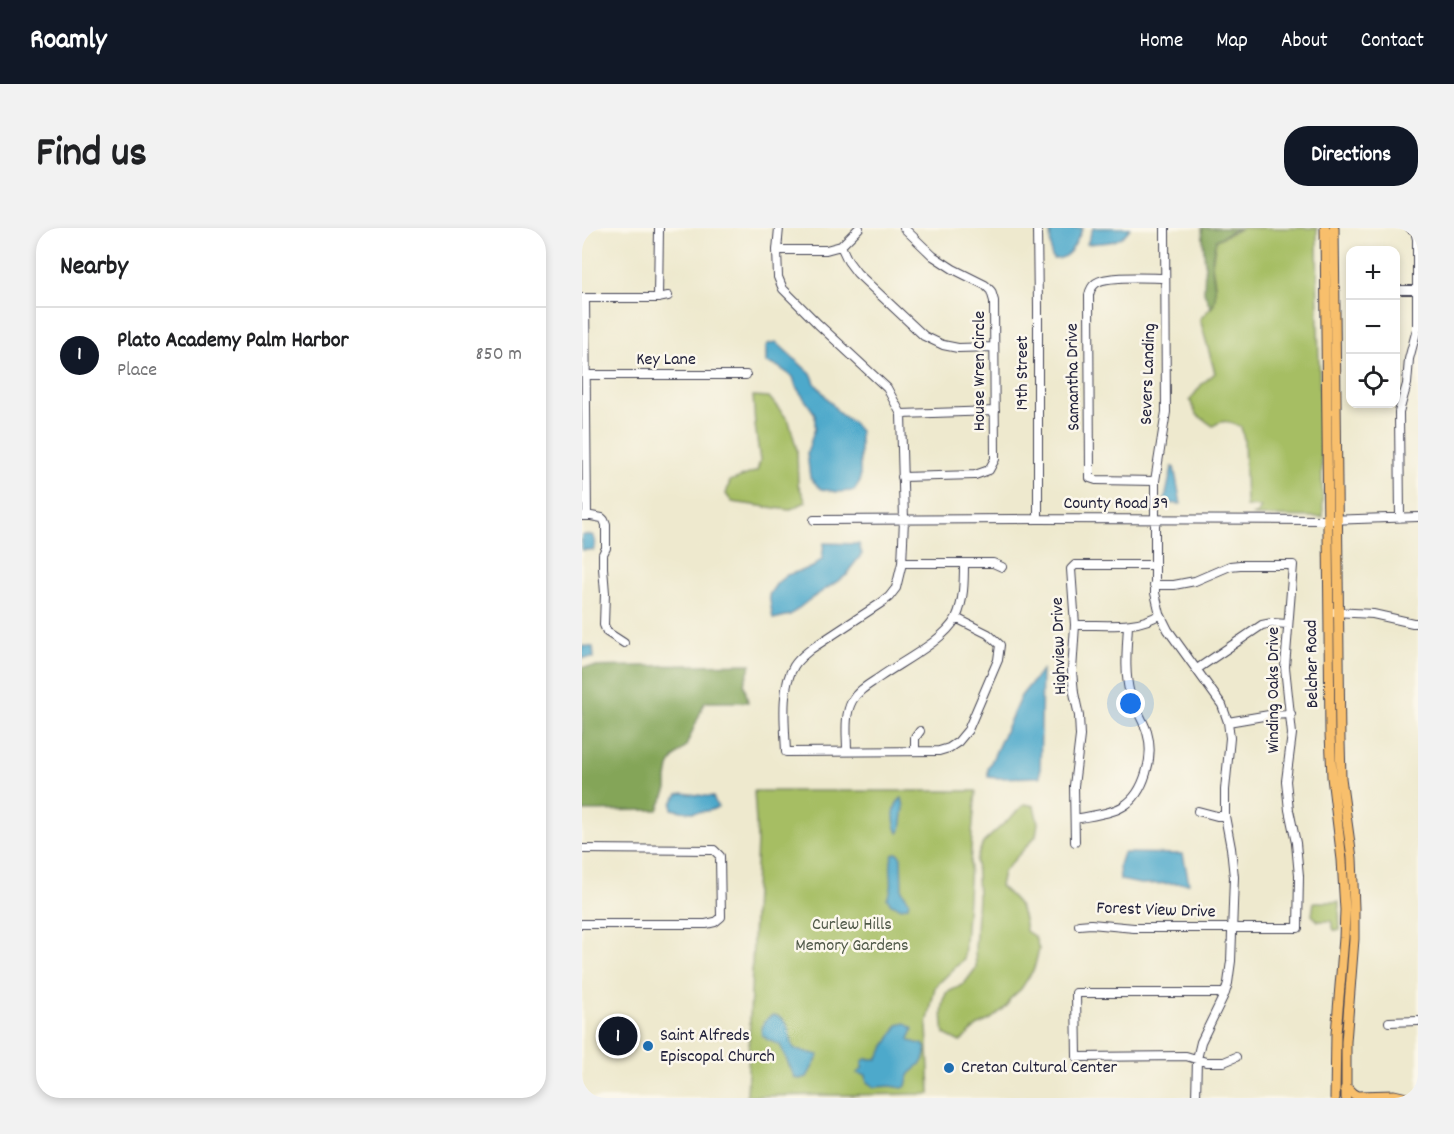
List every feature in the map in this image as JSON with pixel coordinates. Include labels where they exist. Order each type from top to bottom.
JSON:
[{"type":"main road","name":"Belcher Road","points":[[1325,228],[1333,520]]},
{"type":"main road","name":"Belcher Road","points":[[1334,228],[1332,777],[1344,883],[1344,938],[1336,1034],[1335,1098]]},
{"type":"main road","name":"Belcher Road","points":[[1334,612],[1341,778],[1352,858],[1354,908],[1354,939],[1346,1042],[1346,1087]]},
{"type":"main road","points":[[1339,993],[1342,1098]]},
{"type":"main road","points":[[1327,1098],[1331,1089],[1331,1034],[1339,993]]},
{"type":"main road","points":[[1342,1098],[1346,1087],[1357,1096],[1394,1095],[1407,1098]]},
{"type":"street","points":[[658,298],[659,228]]},
{"type":"street","points":[[779,228],[778,277],[783,289],[886,388],[901,414],[904,520],[902,563],[896,588],[889,597],[811,649],[794,667],[786,688],[786,752],[939,751],[949,748],[962,739],[998,660],[1000,645],[988,634],[956,618]]},
{"type":"street","points":[[777,250],[826,250],[842,246],[859,228]]},
{"type":"street","name":"House Wren Circle","points":[[902,477],[975,475],[989,470],[995,459],[994,301],[991,291],[985,285],[933,256],[904,228]]},
{"type":"street","name":"19th Street","points":[[1037,228],[1038,519]]},
{"type":"street","name":"Severs Landing","points":[[1165,228],[1166,412],[1155,481],[1155,593],[1160,614],[1168,630],[1222,705],[1228,722]]},
{"type":"street","points":[[1400,518],[1399,412],[1414,368],[1409,359],[1417,329],[1417,239],[1415,231],[1410,228]]},
{"type":"street","points":[[842,246],[848,261],[857,273],[924,336],[944,345],[958,348],[994,347]]},
{"type":"street","name":"Samantha Drive","points":[[1155,481],[1090,478],[1088,307],[1090,290],[1096,282],[1107,278],[1165,278]]},
{"type":"street","points":[[1400,290],[1417,290]]},
{"type":"street","points":[[624,643],[607,632],[604,625],[603,554],[606,548],[606,525],[602,518],[585,516],[586,375],[583,298],[668,296]]},
{"type":"street","name":"Key Lane","points":[[586,375],[746,375]]},
{"type":"street","points":[[901,414],[995,411]]},
{"type":"street","name":"County Road 39","points":[[814,520],[1333,520],[1418,517]]},
{"type":"street","points":[[902,563],[993,563],[1002,567]]},
{"type":"street","points":[[847,751],[848,713],[857,694],[935,640],[956,618],[963,590],[964,563]]},
{"type":"street","name":"Highview Drive","points":[[1075,842],[1074,786],[1080,736],[1072,671],[1075,625],[1071,569],[1075,565],[1154,565]]},
{"type":"street","name":"Winding Oaks Drive","points":[[1154,585],[1174,585],[1195,581],[1230,566],[1293,566],[1285,668],[1292,734],[1286,781],[1299,876],[1298,928],[1233,928]]},
{"type":"street","points":[[1334,612],[1372,614],[1418,623]]},
{"type":"street","points":[[1075,625],[1128,625],[1145,622],[1160,614]]},
{"type":"street","points":[[1197,669],[1262,625],[1288,624]]},
{"type":"street","points":[[1075,819],[1111,812],[1126,806],[1141,789],[1146,772],[1150,744],[1147,730],[1131,694],[1126,667],[1128,625]]},
{"type":"street","points":[[1196,1098],[1197,1059],[1201,1042],[1225,993],[1231,961],[1234,867],[1225,816],[1225,778],[1230,738],[1228,722],[1291,714]]},
{"type":"street","points":[[915,751],[915,738],[920,731]]},
{"type":"street","points":[[1198,811],[1225,816]]},
{"type":"street","points":[[582,849],[714,850],[720,856],[721,895],[721,917],[715,922],[706,924],[582,924]]},
{"type":"street","name":"Forest View Drive","points":[[1079,925],[1134,928],[1233,928]]},
{"type":"street","points":[[1225,993],[1076,993],[1077,1057],[1186,1056],[1206,1062],[1224,1062],[1236,1057]]},
{"type":"street","points":[[1389,1022],[1418,1022]]},
{"type":"green space","points":[[1202,228],[1242,228],[1216,240],[1212,265],[1215,298],[1211,308],[1204,292],[1205,265]]},
{"type":"green space","points":[[1242,228],[1317,228],[1323,517],[1251,515],[1257,515],[1261,507],[1246,506],[1244,439],[1241,427],[1227,422],[1220,422],[1213,426],[1196,414],[1190,400],[1202,384],[1215,373],[1200,319],[1214,304],[1215,284],[1212,265],[1216,240]]},
{"type":"green space","points":[[753,396],[769,397],[789,421],[797,450],[798,484],[806,502],[789,510],[732,502],[726,494],[730,481],[757,471],[760,461]]},
{"type":"green space","points":[[751,664],[744,684],[748,702],[705,702],[686,746],[669,767],[667,789],[658,810],[582,811],[582,667]]},
{"type":"green space","name":"Curlew Hills Memory Gardens","points":[[754,791],[976,791],[964,959],[935,987],[927,1025],[930,1094],[747,1096],[757,839]]},
{"type":"green space","points":[[1025,804],[1034,806],[1038,823],[1036,836],[1003,872],[1000,886],[1019,905],[1026,931],[1035,937],[1039,949],[1034,969],[1007,1006],[991,1019],[977,1026],[960,1042],[944,1034],[942,1018],[946,993],[964,984],[976,968],[978,895],[976,860],[983,843]]},
{"type":"green space","points":[[1314,902],[1339,902],[1340,930],[1334,930],[1331,921],[1318,921],[1312,915]]},
{"type":"water","points":[[1050,228],[1083,228],[1069,253],[1053,259]]},
{"type":"water","points":[[1093,228],[1130,228],[1117,240],[1087,244]]},
{"type":"water","points":[[776,342],[812,375],[815,383],[840,414],[860,431],[860,482],[854,491],[837,492],[821,489],[810,478],[807,453],[815,428],[815,414],[796,387],[793,377],[777,366],[766,363],[766,346]]},
{"type":"water","points":[[1172,467],[1174,467],[1181,504],[1164,503]]},
{"type":"water","points":[[582,535],[592,535],[595,542],[594,550],[582,550]]},
{"type":"water","points":[[824,543],[859,544],[862,554],[847,575],[790,615],[773,619],[769,595],[777,583],[787,575],[813,567],[822,559]]},
{"type":"water","points":[[582,646],[593,647],[594,658],[582,658]]},
{"type":"water","points":[[1042,670],[1040,777],[988,777],[988,769],[1021,696]]},
{"type":"water","points":[[678,794],[713,797],[718,807],[695,812],[672,809],[675,798]]},
{"type":"water","points":[[902,798],[904,807],[901,830],[898,833],[894,814],[898,801]]},
{"type":"water","points":[[898,853],[901,857],[902,891],[909,901],[908,906],[902,908],[891,904],[887,898],[891,888],[891,859],[893,854]]},
{"type":"water","points":[[1123,853],[1183,854],[1189,883],[1140,884],[1120,880],[1119,865]]},
{"type":"water","points":[[773,1015],[783,1019],[786,1023],[794,1049],[819,1055],[807,1077],[795,1078],[780,1045],[762,1036],[763,1024]]},
{"type":"water","points":[[906,1023],[913,1029],[910,1041],[923,1044],[925,1047],[924,1059],[910,1074],[903,1088],[874,1087],[867,1082],[866,1075],[857,1073],[862,1069],[862,1062],[865,1059],[877,1059],[898,1025]]},
{"type":"place","name":"Plato Academy Palm Harbor","points":[[618,1036]]},
{"type":"place","name":"Saint Alfreds Episcopal Church","points":[[648,1046]]},
{"type":"place","name":"Cretan Cultural Center","points":[[949,1068]]}]
